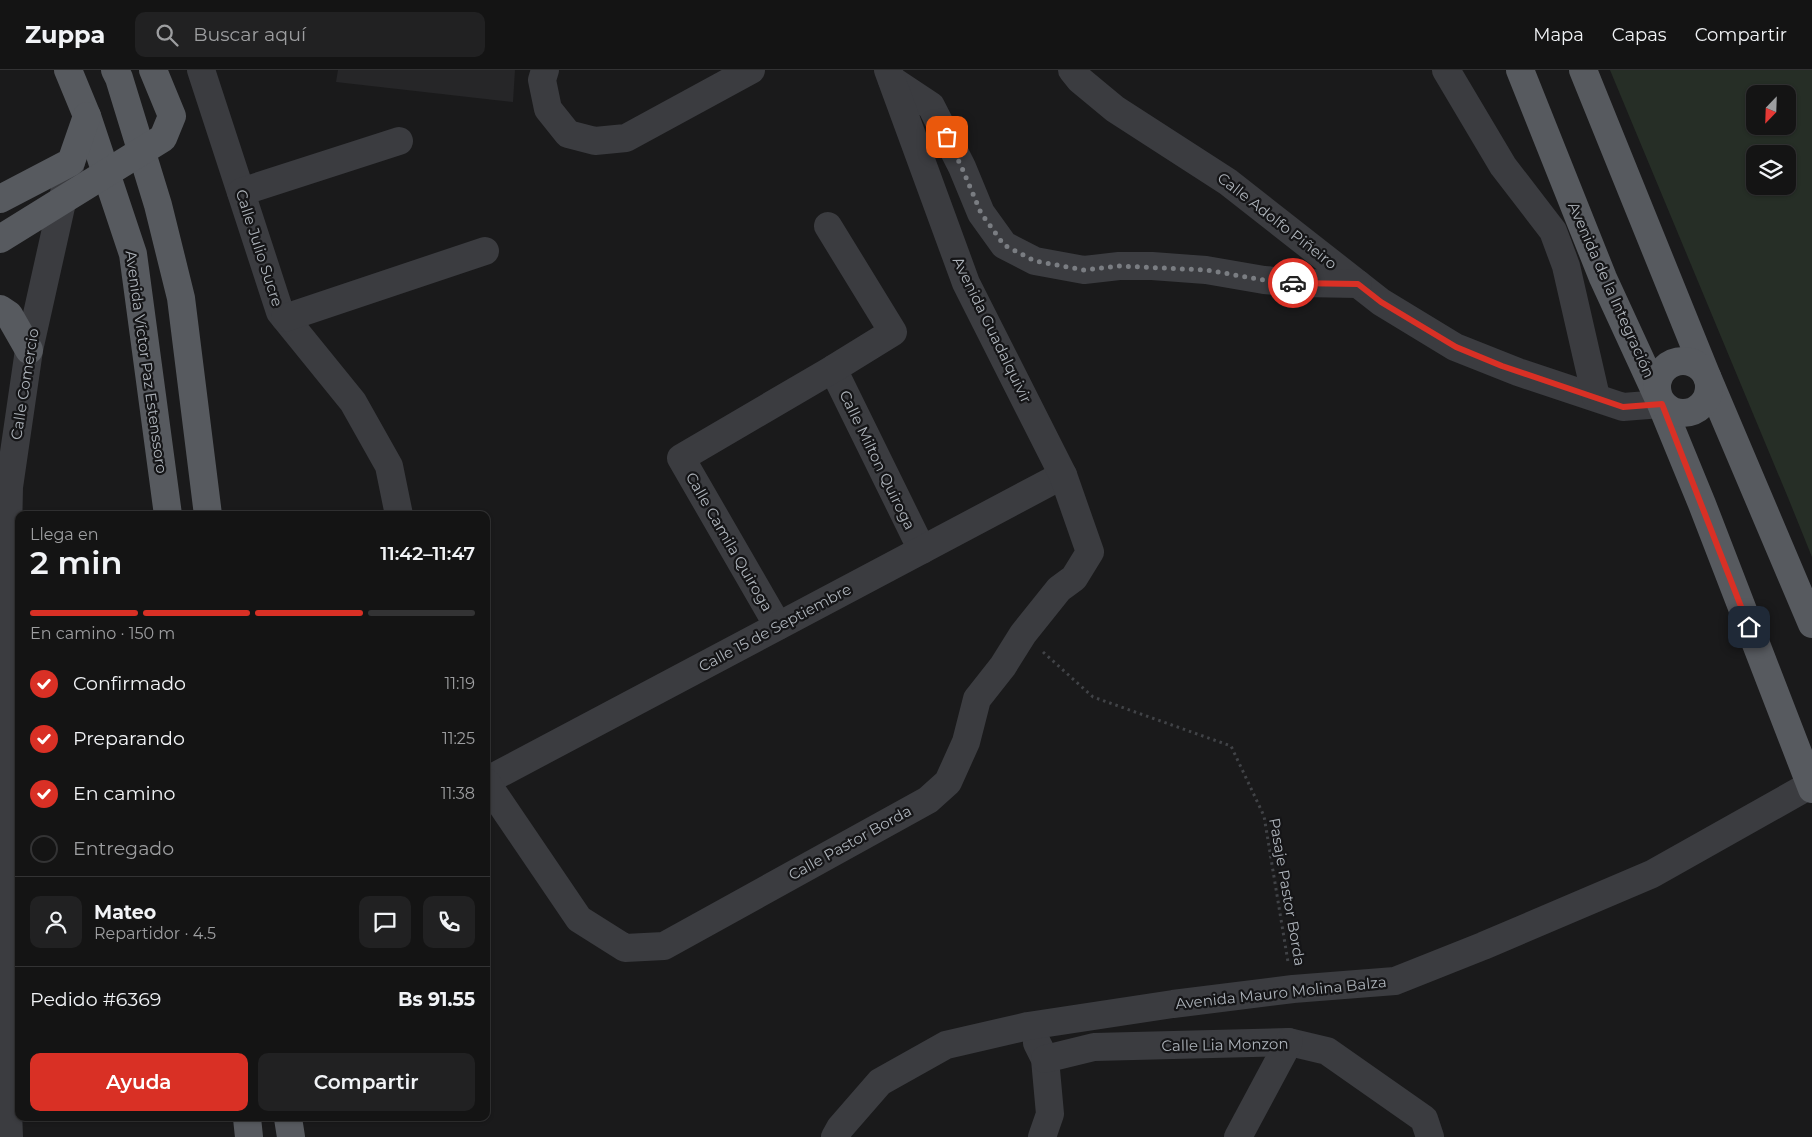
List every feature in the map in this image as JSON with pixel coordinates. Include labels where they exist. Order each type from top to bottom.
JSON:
[{"type":"main road","name":"Avenida Víctor Paz Estenssoro","points":[[68,70],[87,116],[132,254],[167,511]]},
{"type":"main road","points":[[115,70],[158,205],[181,298],[208,511]]},
{"type":"main road","points":[[0,238],[163,138],[172,116],[153,70]]},
{"type":"main road","name":"Avenida de la Integración","points":[[1520,70],[1603,278],[1662,404],[1811,786]]},
{"type":"main road","points":[[1583,70],[1706,374],[1812,624]]},
{"type":"main road","name":"Calle Comercio","points":[[71,162],[87,116]]},
{"type":"main road","points":[[0,198],[71,162]]},
{"type":"main road","points":[[0,309],[9,315],[29,350]]},
{"type":"main road","points":[[1676,362],[1692,363],[1706,374],[1709,391],[1706,400],[1694,412],[1676,413],[1668,410],[1662,404],[1657,388],[1657,379],[1668,366],[1676,362]]},
{"type":"main road","points":[[247,1121],[249,1137]]},
{"type":"main road","points":[[288,1121],[291,1137]]},
{"type":"street","points":[[545,70],[542,80],[548,109],[568,134],[595,141],[626,138],[751,70]]},
{"type":"street","name":"Calle Adolfo Piñeiro","points":[[1072,70],[1080,80],[1115,109],[1228,182],[1381,302],[1456,347],[1518,372],[1623,407],[1662,404]]},
{"type":"street","points":[[1446,70],[1503,166],[1553,231],[1566,266],[1596,397]]},
{"type":"street","name":"Calle Julio Sucre","points":[[207,72],[241,192],[280,312],[353,402],[389,466],[399,511]]},
{"type":"street","points":[[890,75],[931,106],[962,168],[981,213],[1004,245],[1035,261],[1084,270],[1119,266],[1152,266],[1206,270],[1264,280],[1302,284],[1358,284]]},
{"type":"street","name":"Avenida Guadalquivir","points":[[890,75],[966,283],[1063,475]]},
{"type":"street","points":[[241,192],[399,141]]},
{"type":"street","name":"Calle Comercio","points":[[9,1137],[0,905],[9,487],[29,350],[71,162]]},
{"type":"street","points":[[828,226],[893,332],[833,369]]},
{"type":"street","points":[[285,318],[486,251]]},
{"type":"street","name":"Calle Camila Quiroga","points":[[778,626],[681,458],[833,369]]},
{"type":"street","name":"Calle Milton Quiroga","points":[[833,369],[922,550]]},
{"type":"street","name":"Calle 15 de Septiembre","points":[[490,780],[1063,475]]},
{"type":"street","name":"Calle Pastor Borda","points":[[490,788],[579,919],[625,948],[664,946],[928,800],[948,782],[966,742],[977,699],[1003,666],[1023,634],[1059,589],[1074,578],[1090,552],[1063,475]]},
{"type":"street","name":"Avenida Mauro Molina Balza","points":[[835,1137],[840,1128],[880,1082],[946,1045],[1028,1026],[1173,1004],[1293,989],[1395,980],[1475,950],[1652,874],[1811,786]]},
{"type":"street","points":[[1028,1026],[1045,1059],[1050,1114],[1042,1137]]},
{"type":"street","points":[[1238,1137],[1289,1042]]},
{"type":"street","name":"Calle Lia Monzon","points":[[1045,1059],[1094,1047],[1289,1042],[1327,1051],[1424,1119],[1430,1137]]},
{"type":"path","name":"Pasaje Pastor Borda","points":[[1023,634],[1093,697],[1231,746],[1264,816],[1293,989]]},
{"type":"shaded area","points":[[338,70],[515,70],[513,102],[336,82]]},
{"type":"shaded area","points":[[1610,70],[1812,70],[1812,557],[1789,500]]},
{"type":"way so far","points":[[947,137],[981,213],[1004,245],[1035,261],[1084,270],[1119,266],[1152,266],[1206,270],[1293,283]]},
{"type":"route","points":[[1293,283],[1358,284],[1381,302],[1456,347],[1502,366],[1623,407],[1662,404],[1749,627]]}]
